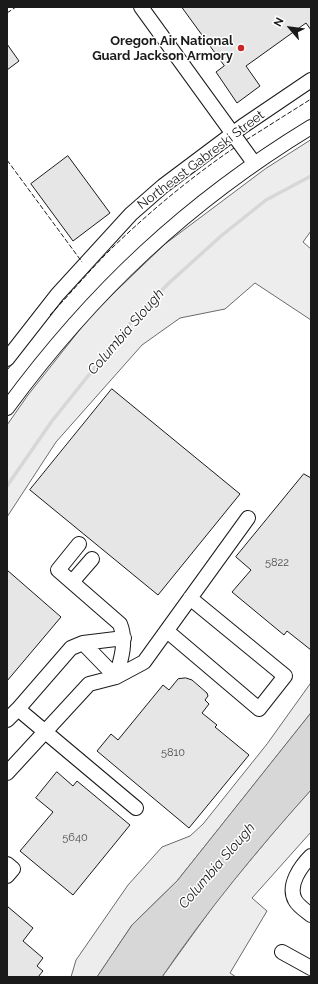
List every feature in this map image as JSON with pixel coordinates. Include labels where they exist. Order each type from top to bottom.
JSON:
[{"type":"street","points":[[141,7],[254,163]]},
{"type":"street","name":"Northeast Gabreski Street","points":[[7,359],[57,295],[131,214],[163,186],[232,134],[311,80]]},
{"type":"street","points":[[7,408],[64,335],[121,274],[183,217],[254,163],[311,127]]},
{"type":"street","points":[[7,773],[89,684],[116,678],[144,662],[248,518]]},
{"type":"street","points":[[79,544],[58,570],[120,624],[124,638],[116,678]]},
{"type":"street","points":[[72,582],[92,559]]},
{"type":"street","points":[[167,630],[259,709],[285,676],[190,598]]},
{"type":"street","points":[[7,720],[71,648],[83,643],[124,638]]},
{"type":"street","points":[[83,643],[116,678]]},
{"type":"street","points":[[18,709],[136,808]]},
{"type":"street","points":[[311,856],[296,876],[292,888],[295,900],[311,915]]},
{"type":"street","points":[[7,864],[12,870],[7,876]]},
{"type":"street","points":[[282,952],[311,968]]},
{"type":"shaded area","points":[[311,140],[311,231],[303,242],[311,249],[311,320],[255,283],[225,309],[180,318],[142,345],[56,442],[7,517],[7,425],[28,395],[93,313],[165,244],[265,169]]},
{"type":"shaded area","points":[[311,683],[311,713],[177,881],[132,925],[97,977],[71,977],[76,960],[128,885],[162,847],[190,836],[203,824],[267,744]]},
{"type":"shaded area","points":[[311,790],[311,832],[252,898],[267,911],[230,973],[236,977],[162,977],[222,894]]},
{"type":"water","points":[[311,713],[311,790],[234,881],[179,952],[162,977],[97,977],[132,925],[177,881]]},
{"type":"building","name":"Oregon Air National Guard Jackson Armory","points":[[182,7],[311,7],[311,30],[306,23],[246,66],[260,86],[237,103],[216,72],[224,66]]},
{"type":"building","points":[[7,44],[19,61],[7,70]]},
{"type":"building","points":[[68,156],[110,213],[73,241],[31,184]]},
{"type":"building","points":[[112,389],[240,494],[158,595],[30,490]]},
{"type":"building","points":[[304,474],[311,478],[311,650],[287,631],[284,635],[232,592],[251,570],[236,557]]},
{"type":"building","points":[[7,570],[61,617],[7,681]]},
{"type":"building","points":[[186,678],[192,680],[207,693],[208,696],[205,700],[209,704],[202,713],[217,725],[215,727],[249,755],[189,828],[97,751],[111,734],[118,740],[163,685],[169,690],[178,679]]},
{"type":"building","points":[[57,772],[73,786],[77,781],[130,825],[73,895],[20,851],[53,812],[36,798]]},
{"type":"building","points":[[7,906],[33,928],[23,941],[43,958],[37,966],[43,971],[38,977],[7,977]]},
{"type":"waterway","name":"Columbia Slough","points":[[7,486],[52,421],[136,316],[169,283],[221,236],[266,200],[311,176]]},
{"type":"fence","points":[[7,13],[16,7]]},
{"type":"fence","points":[[246,140],[311,99]]},
{"type":"fence","points":[[50,315],[124,236],[170,196],[234,148]]},
{"type":"fence","points":[[7,160],[82,262]]},
{"type":"fence","points":[[7,370],[12,364]]},
{"type":"place","name":"Oregon Air National Guard Jackson Armory","points":[[241,48]]}]
